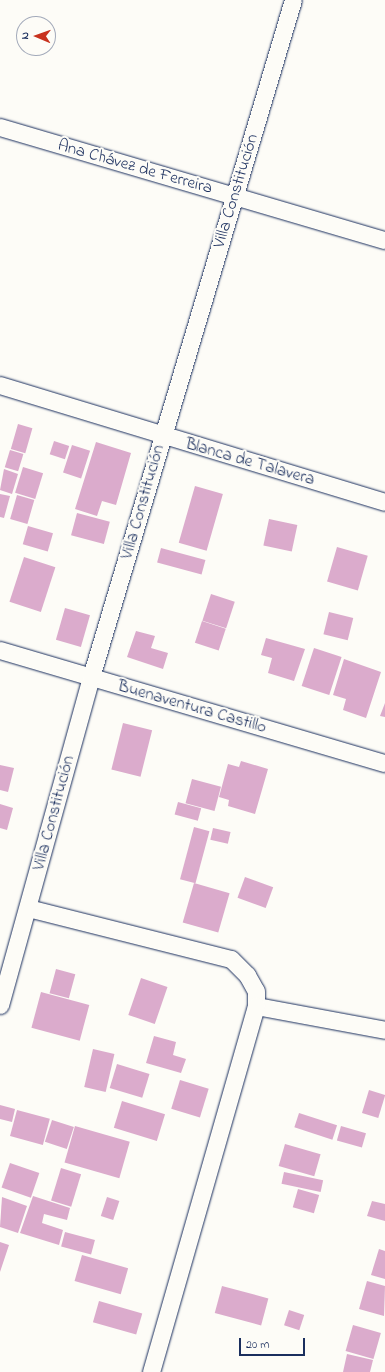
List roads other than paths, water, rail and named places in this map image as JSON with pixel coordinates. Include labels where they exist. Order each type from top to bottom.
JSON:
[{"type":"street","name":"Villa Constitución","points":[[0,1005],[92,678],[162,437],[293,0]]},
{"type":"street","name":"Ana Chávez de Ferreira","points":[[0,127],[385,240]]},
{"type":"street","name":"Blanca de Talavera","points":[[0,386],[162,437],[385,502]]},
{"type":"street","name":"Buenaventura Castillo","points":[[0,650],[385,763]]},
{"type":"street","points":[[28,908],[231,959],[247,976],[256,990],[256,1006],[151,1372]]},
{"type":"street","points":[[256,1006],[385,1030]]}]
